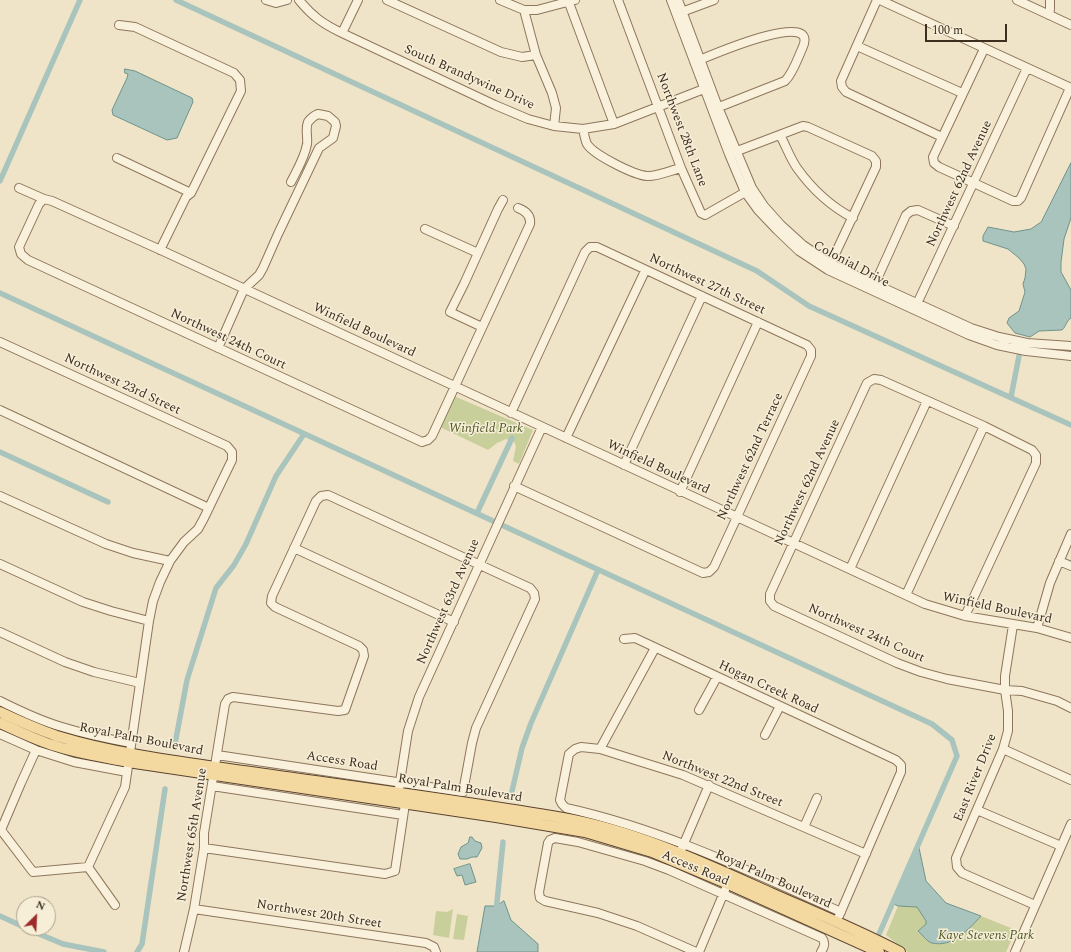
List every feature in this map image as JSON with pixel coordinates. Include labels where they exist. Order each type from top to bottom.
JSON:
[{"type":"main road","name":"Royal Palm Boulevard","points":[[0,712],[55,735],[129,758]]},
{"type":"main road","name":"Royal Palm Boulevard","points":[[0,723],[52,745],[84,753],[215,771],[405,804],[585,832],[678,858]]},
{"type":"main road","name":"Royal Palm Boulevard","points":[[215,771],[399,788],[418,796],[586,823],[625,834],[881,948],[900,952]]},
{"type":"main road","points":[[381,800],[391,798],[399,788]]},
{"type":"main road","points":[[405,804],[407,800],[418,796]]},
{"type":"main road","name":"Royal Palm Boulevard","points":[[730,880],[836,922],[867,941]]},
{"type":"street","points":[[266,0],[276,3],[287,0]]},
{"type":"street","name":"South Brandywine Drive","points":[[299,0],[308,12],[324,24],[342,33],[495,105],[528,119],[554,126],[583,129],[614,124],[659,108],[707,88]]},
{"type":"street","points":[[342,33],[358,0]]},
{"type":"street","points":[[387,0],[501,52],[522,57],[536,55]]},
{"type":"street","points":[[500,0],[524,10],[537,10],[572,1],[614,124]]},
{"type":"street","name":"Northwest 28th Lane","points":[[618,0],[681,168],[701,213],[705,215],[748,190]]},
{"type":"street","name":"Colonial Drive","points":[[671,0],[679,13],[732,153],[758,210],[799,251],[829,267],[916,307],[969,335],[997,345],[1026,347],[1071,346]]},
{"type":"street","name":"Colonial Drive","points":[[678,0],[679,13]]},
{"type":"street","points":[[679,13],[714,0]]},
{"type":"street","points":[[942,137],[846,92],[842,87],[841,81],[857,46],[879,0],[1070,88],[1022,198],[1018,201],[1013,201],[973,184],[939,168],[934,163],[933,157],[984,49]]},
{"type":"street","points":[[1017,0],[1071,25]]},
{"type":"street","points":[[1049,15],[1050,0]]},
{"type":"street","points":[[524,10],[536,55],[552,93],[556,108],[554,126]]},
{"type":"street","points":[[119,25],[135,27],[234,73],[240,80],[241,91],[191,193],[186,197],[163,251]]},
{"type":"street","points":[[698,60],[748,41],[775,33],[793,31],[799,33],[803,37],[805,44],[785,82],[715,108]]},
{"type":"street","points":[[857,46],[962,93]]},
{"type":"street","name":"Northwest 62nd Avenue","points":[[916,307],[1027,68]]},
{"type":"street","points":[[218,348],[244,289],[259,275],[263,268],[319,148],[333,138],[336,126],[335,122],[328,116],[318,114],[312,117],[309,121],[307,127],[306,149],[291,182]]},
{"type":"street","points":[[732,153],[803,126],[808,126],[872,156],[876,161],[876,167],[829,267]]},
{"type":"street","points":[[583,129],[586,143],[594,152],[604,159],[638,174],[648,176],[681,168]]},
{"type":"street","points":[[780,135],[797,168],[821,197],[838,210],[853,218]]},
{"type":"street","points":[[117,158],[191,193]]},
{"type":"street","name":"Winfield Boulevard","points":[[19,188],[44,199],[52,200],[163,251],[906,596],[925,604],[964,616],[1037,628],[1071,638]]},
{"type":"street","name":"Northwest 24th Court","points":[[44,199],[39,204],[19,247],[20,254],[28,260],[422,442],[428,440],[432,436],[454,387]]},
{"type":"street","points":[[482,327],[450,312],[503,200]]},
{"type":"street","points":[[454,387],[530,224],[528,214],[518,208]]},
{"type":"street","points":[[873,288],[906,215],[911,211],[918,210],[954,226]]},
{"type":"street","points":[[425,229],[478,253]]},
{"type":"street","name":"Northwest 27th Street","points":[[511,412],[585,252],[590,247],[596,247],[758,322],[807,345],[811,350]]},
{"type":"street","points":[[566,438],[645,271]]},
{"type":"street","points":[[624,465],[702,296]]},
{"type":"street","points":[[680,492],[758,322]]},
{"type":"street","name":"Northwest 23rd Street","points":[[0,342],[227,446],[232,452],[232,460],[209,508]]},
{"type":"street","points":[[1060,355],[1061,346]]},
{"type":"street","name":"Colonial Drive","points":[[1026,347],[1071,356]]},
{"type":"street","name":"Northwest 62nd Terrace","points":[[514,486],[703,572],[709,572],[714,567],[811,356],[811,350]]},
{"type":"street","name":"Northwest 62nd Avenue","points":[[770,601],[770,594],[867,383],[874,379],[881,380],[927,400]]},
{"type":"street","points":[[850,569],[927,400],[1032,450],[1036,455],[1036,463],[964,616]]},
{"type":"street","points":[[0,410],[209,508],[198,529],[184,542],[170,561],[153,601],[125,787],[88,867]]},
{"type":"street","points":[[906,596],[984,426]]},
{"type":"street","name":"Northwest 63rd Avenue","points":[[399,788],[404,752],[414,712],[429,674],[454,622],[499,518],[542,427]]},
{"type":"street","points":[[454,622],[294,548],[316,501],[321,496],[328,495],[479,565]]},
{"type":"street","points":[[0,496],[106,544],[133,553],[170,561]]},
{"type":"street","points":[[1037,628],[1050,583],[1071,534]]},
{"type":"street","name":"Northwest 65th Avenue","points":[[184,952],[194,909],[204,848],[204,833],[228,699],[233,696],[338,711],[345,710],[364,656],[363,650],[359,646],[275,607],[271,603],[272,596],[294,548]]},
{"type":"street","points":[[1059,561],[1071,566]]},
{"type":"street","points":[[0,564],[83,602],[149,621]]},
{"type":"street","name":"Access Road","points":[[218,755],[399,788],[464,792],[476,728],[535,599],[534,593],[530,588],[479,565]]},
{"type":"street","name":"Northwest 24th Court","points":[[770,601],[774,606],[897,663],[921,672],[947,679],[1005,690],[1022,691],[1057,701],[1071,708]]},
{"type":"street","name":"East River Drive","points":[[1013,625],[1005,676],[1008,731],[1003,749],[956,858],[957,867],[962,873],[1035,906]]},
{"type":"street","points":[[0,632],[65,662],[94,672],[140,683]]},
{"type":"street","name":"Hogan Creek Road","points":[[624,638],[634,638],[896,760],[901,765],[901,772],[866,854]]},
{"type":"street","points":[[600,750],[655,648]]},
{"type":"street","points":[[700,710],[717,677]]},
{"type":"street","points":[[0,701],[29,715],[91,736],[129,758]]},
{"type":"street","points":[[765,735],[780,706]]},
{"type":"street","points":[[0,734],[36,750],[74,762],[129,758]]},
{"type":"street","name":"Northwest 22nd Street","points":[[562,804],[560,800],[569,754],[575,749],[581,747],[600,750],[682,775],[708,785],[866,854]]},
{"type":"street","points":[[1003,749],[1071,780]]},
{"type":"street","points":[[36,750],[1,830],[33,872],[88,867]]},
{"type":"street","points":[[678,858],[708,785]]},
{"type":"street","points":[[212,786],[403,815]]},
{"type":"street","points":[[804,827],[817,798]]},
{"type":"street","points":[[204,848],[385,874],[392,873],[395,871],[405,804]]},
{"type":"street","name":"Access Road","points":[[562,804],[566,808],[626,823],[684,844],[841,912]]},
{"type":"street","points":[[977,810],[1061,846]]},
{"type":"street","points":[[1015,952],[1071,824]]},
{"type":"street","name":"Access Road","points":[[697,952],[637,926],[598,913],[544,901],[540,898],[539,892],[548,843],[550,840],[555,838],[578,842],[615,852],[669,870],[822,938],[824,940],[823,948]]},
{"type":"street","points":[[836,922],[866,854]]},
{"type":"street","points":[[88,867],[115,905]]},
{"type":"street","points":[[697,952],[730,880]]},
{"type":"street","name":"Northwest 20th Street","points":[[194,909],[426,943],[434,947],[436,952]]},
{"type":"green space","name":"Winfield Park","points":[[454,396],[533,430],[519,464],[513,461],[516,446],[514,442],[506,439],[497,443],[488,450],[440,427]]},
{"type":"green space","name":"Kaye Stevens Park","points":[[898,906],[917,907],[926,921],[926,924],[918,931],[930,942],[936,944],[943,944],[958,937],[981,916],[1016,930],[1006,952],[908,952],[886,935]]},
{"type":"green space","points":[[453,909],[449,938],[433,935],[436,911],[447,912]]},
{"type":"green space","points":[[457,914],[468,916],[464,940],[453,939]]},
{"type":"water","points":[[125,69],[135,71],[192,98],[193,102],[177,138],[167,140],[113,115],[112,110],[127,78],[128,74],[125,73]]},
{"type":"water","points":[[1071,163],[1071,218],[1064,239],[1061,272],[1071,290],[1071,318],[1062,330],[1039,331],[1030,337],[1015,333],[1007,323],[1009,318],[1019,311],[1025,292],[1023,284],[1026,269],[1019,258],[1008,249],[983,241],[983,236],[988,227],[1014,232],[1031,229],[1041,222]]},
{"type":"water","points":[[470,837],[481,843],[482,848],[477,857],[460,859],[458,854],[461,847],[468,843]]},
{"type":"water","points":[[918,843],[926,881],[946,903],[981,916],[960,936],[946,943],[932,943],[926,940],[918,931],[926,924],[926,921],[917,907],[898,906],[892,903]]},
{"type":"water","points":[[470,864],[476,882],[465,885],[462,875],[457,876],[454,869]]},
{"type":"water","points":[[504,901],[511,920],[538,944],[538,952],[477,952],[485,906],[496,906]]},
{"type":"waterway","points":[[0,181],[80,0]]},
{"type":"waterway","points":[[176,0],[757,271],[809,306],[1071,425]]},
{"type":"waterway","points":[[0,293],[932,724],[952,740],[957,756],[876,941]]},
{"type":"waterway","points":[[1011,397],[1019,356]]},
{"type":"waterway","points":[[175,744],[187,680],[216,588],[234,565],[246,544],[276,476],[304,434]]},
{"type":"waterway","points":[[477,513],[512,438]]},
{"type":"waterway","points":[[0,452],[108,502]]},
{"type":"waterway","points":[[512,791],[522,748],[531,723],[598,570]]},
{"type":"waterway","points":[[137,952],[142,944],[165,789]]},
{"type":"waterway","points":[[496,912],[503,842]]},
{"type":"waterway","points":[[0,916],[16,923]]},
{"type":"waterway","points":[[44,936],[63,944],[104,952]]}]
